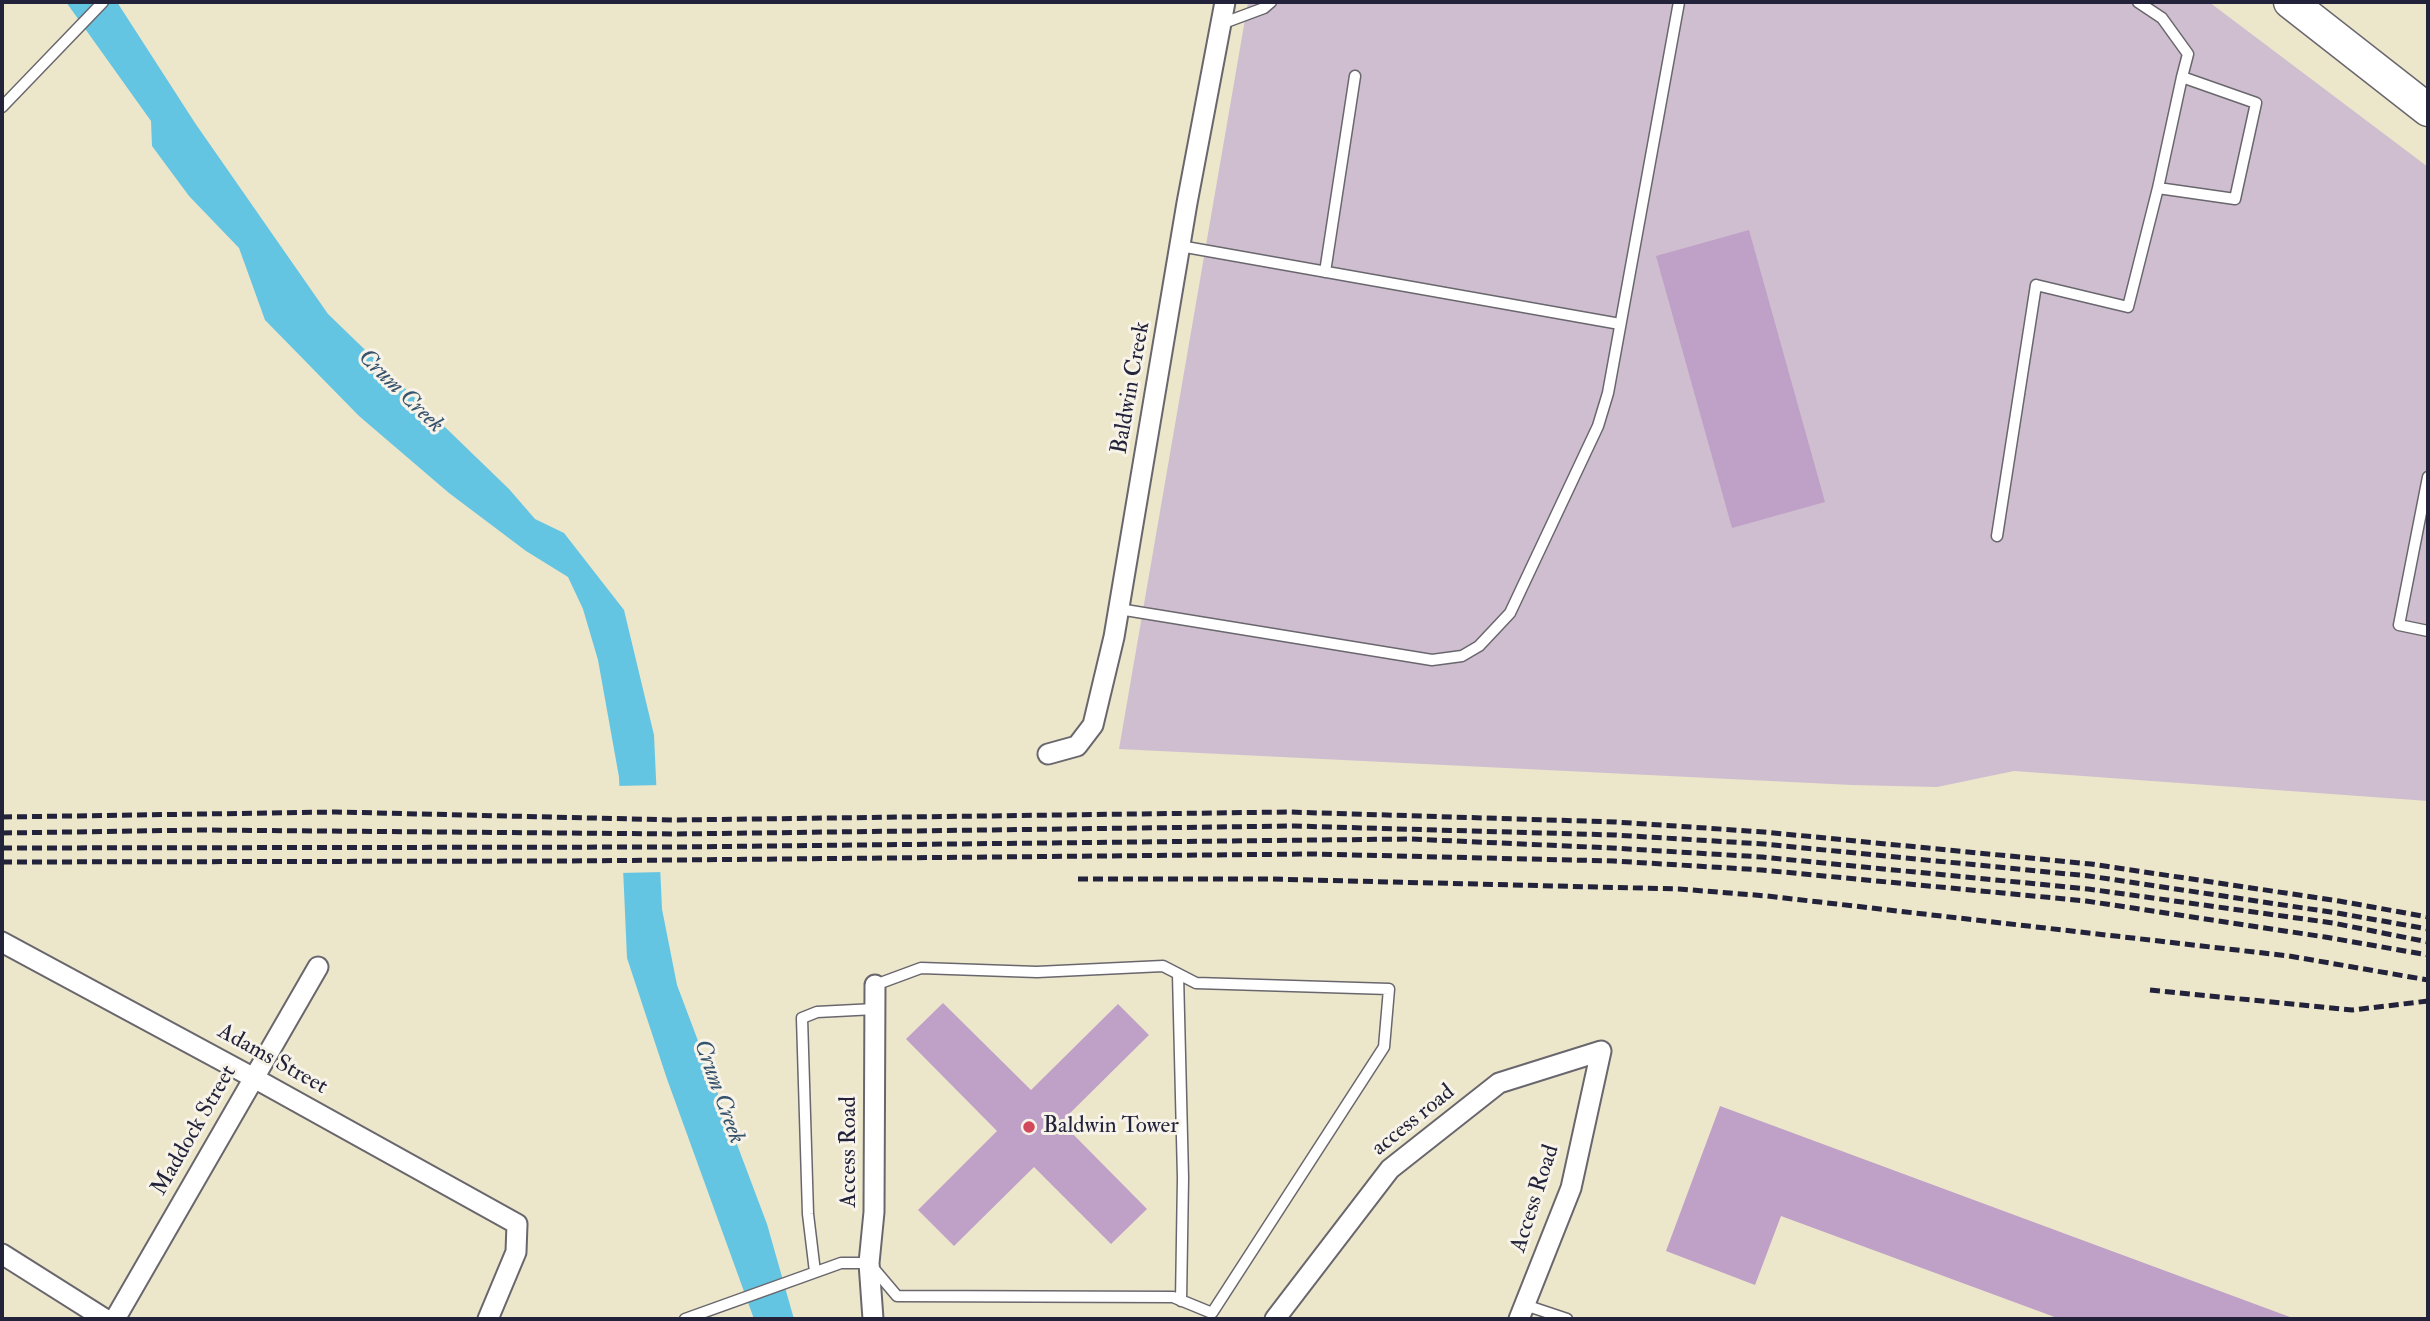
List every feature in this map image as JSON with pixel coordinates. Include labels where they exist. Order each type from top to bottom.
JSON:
[{"type":"main road","points":[[2290,2],[2428,110]]},
{"type":"street","name":"Baldwin Creek","points":[[1048,754],[1077,746],[1093,726],[1119,609],[1180,246],[1225,2]]},
{"type":"street","name":"Adams Street","points":[[2,942],[517,1224],[516,1252],[488,1319]]},
{"type":"street","name":"Maddock Street","points":[[115,1319],[318,967]]},
{"type":"street","name":"Access Road","points":[[873,1319],[870,1263],[874,1212],[875,985]]},
{"type":"street","name":"Access Road","points":[[1522,1312],[1571,1188],[1601,1051]]},
{"type":"street","name":"access road","points":[[1275,1319],[1390,1169],[1499,1083],[1601,1051]]},
{"type":"street","points":[[2,1254],[105,1319]]},
{"type":"lane","points":[[2,107],[103,2]]},
{"type":"lane","points":[[1220,25],[1264,8],[1271,2]]},
{"type":"lane","points":[[1119,609],[1432,660],[1462,656],[1479,646],[1496,629],[1510,613],[1598,426],[1608,393],[1679,2]]},
{"type":"lane","points":[[1997,536],[2036,285],[2129,307],[2188,54],[2162,18],[2138,2]]},
{"type":"lane","points":[[1325,272],[1355,76]]},
{"type":"lane","points":[[2158,188],[2235,199],[2256,103],[2182,77]]},
{"type":"lane","points":[[1180,246],[1620,324]]},
{"type":"lane","points":[[2428,477],[2399,625],[2428,631]]},
{"type":"lane","points":[[685,1319],[841,1263],[870,1263],[897,1296],[1173,1297],[1210,1316],[1384,1047],[1389,989],[1196,983],[1163,966],[1037,972],[921,968],[875,985]]},
{"type":"lane","points":[[1178,974],[1183,1178],[1181,1301]]},
{"type":"lane","points":[[815,1272],[808,1214],[802,1018],[817,1012],[875,1009]]},
{"type":"lane","points":[[1522,1312],[1567,1319]]},
{"type":"shaded area","points":[[1248,2],[2209,2],[2428,167],[2428,801],[2014,771],[1937,787],[1852,785],[1119,749]]},
{"type":"water","name":"Crum Creek","points":[[66,2],[117,2],[195,123],[328,314],[509,489],[535,519],[564,533],[624,610],[654,735],[662,909],[677,985],[767,1224],[794,1319],[754,1319],[667,1079],[627,958],[619,777],[598,660],[583,609],[568,577],[526,551],[449,493],[359,416],[265,320],[239,248],[189,196],[152,146],[151,121]]},
{"type":"pier","points":[[661,785],[664,872],[619,873],[616,786]]},
{"type":"building","points":[[1749,230],[1825,502],[1732,528],[1656,256]]},
{"type":"building","name":"Baldwin Tower","points":[[943,1003],[1031,1090],[1118,1004],[1149,1035],[1061,1122],[1147,1209],[1111,1244],[1034,1167],[954,1246],[918,1210],[997,1131],[906,1039]]},
{"type":"building","points":[[1720,1106],[2290,1317],[2060,1319],[1781,1216],[1755,1285],[1666,1251]]},
{"type":"railway","points":[[2,817],[336,812],[677,820],[1288,812],[1616,822],[1764,832],[2091,864],[2428,917]]},
{"type":"railway","points":[[2,833],[203,830],[677,834],[1294,826],[1615,835],[1764,844],[2089,876],[2428,929]]},
{"type":"railway","points":[[2,848],[677,847],[1410,839],[1762,857],[2088,889],[2333,923],[2428,942]]},
{"type":"railway","points":[[2,862],[568,861],[1312,854],[1614,861],[1762,870],[2086,901],[2428,955]]},
{"type":"railway","points":[[1078,879],[1269,879],[1679,889],[1767,896],[2289,956],[2428,980]]},
{"type":"railway","points":[[2150,990],[2352,1010],[2428,1001]]},
{"type":"place","name":"Baldwin Tower","points":[[1029,1127]]}]
